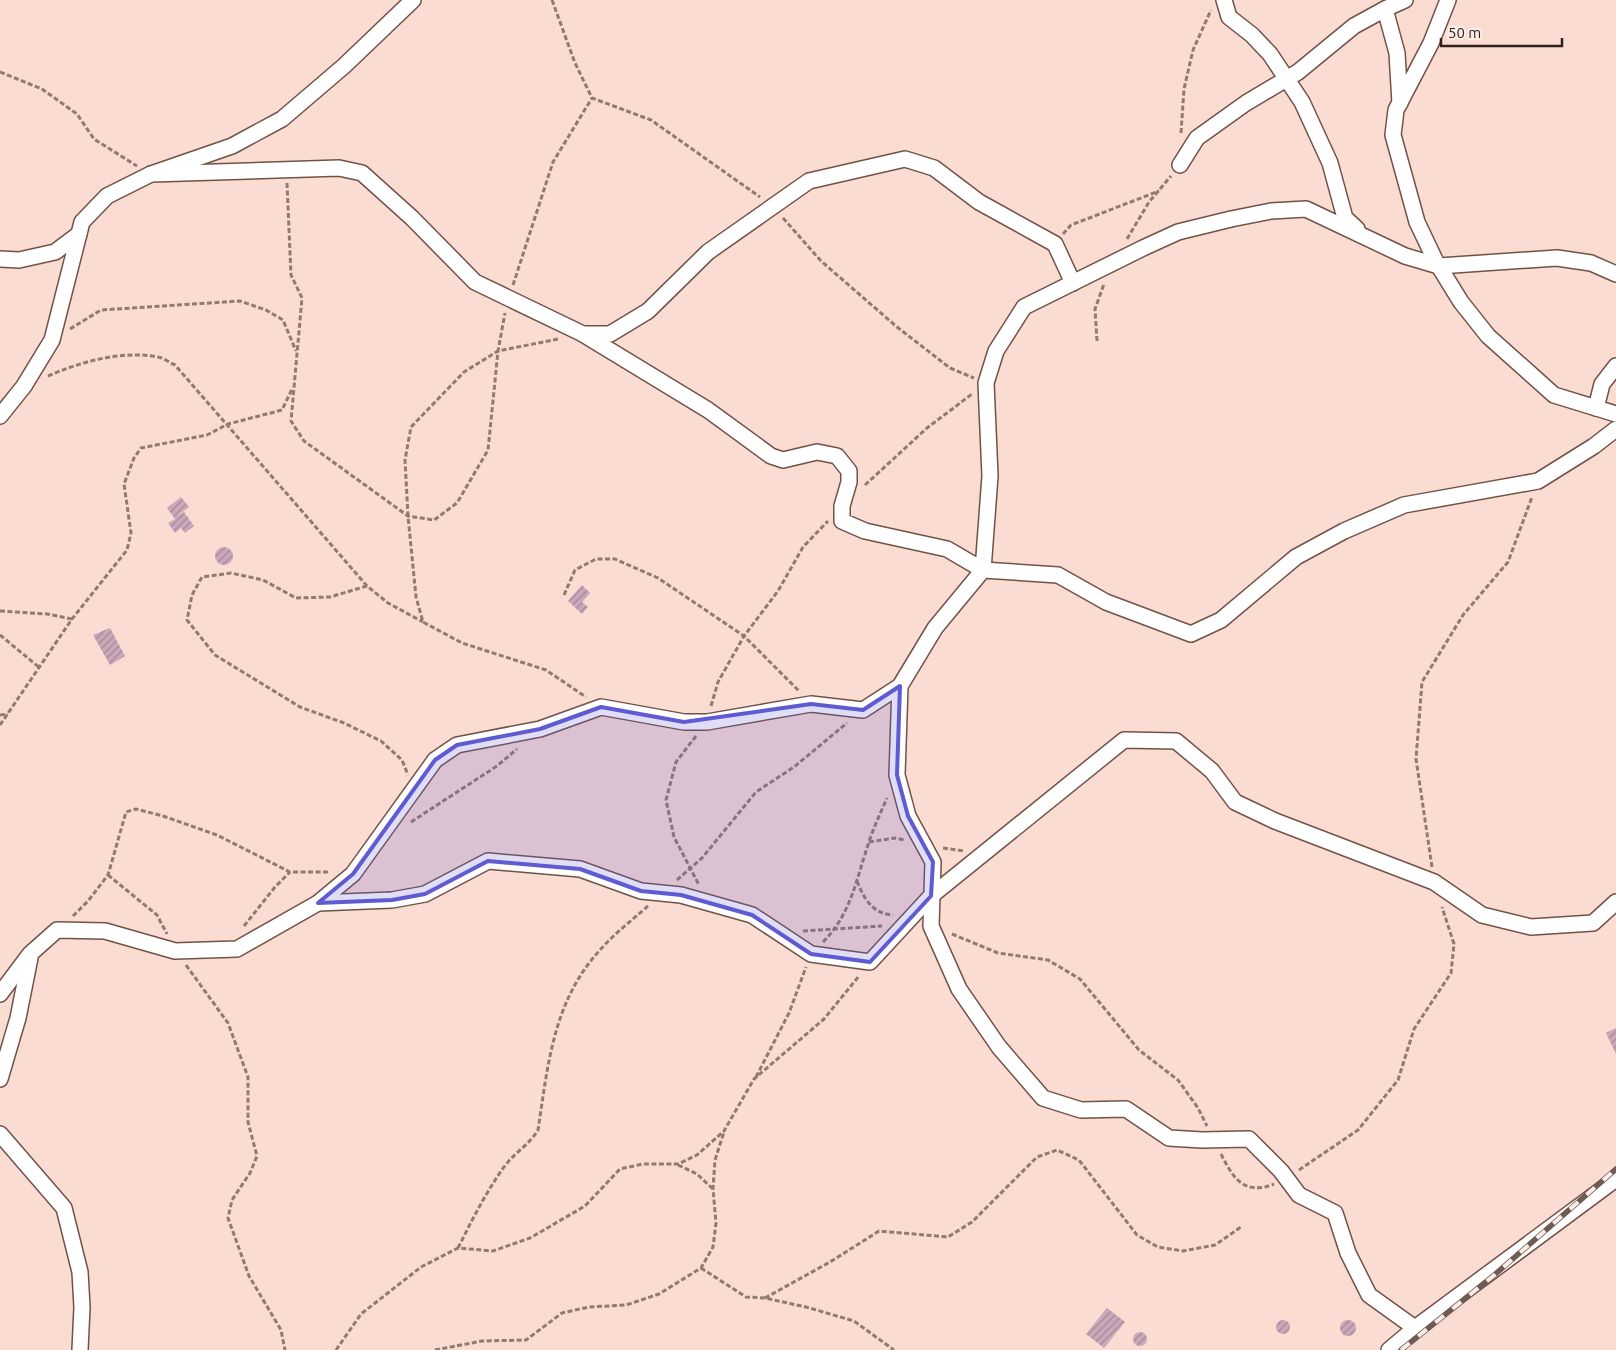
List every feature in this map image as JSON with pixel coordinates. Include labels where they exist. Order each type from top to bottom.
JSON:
[{"type":"street","points":[[0,416],[24,386],[52,340],[82,222],[107,196],[151,174],[232,146],[282,119],[344,66],[413,0]]},
{"type":"street","points":[[1180,165],[1197,138],[1288,78],[1354,26],[1405,0]]},
{"type":"street","points":[[1448,0],[1432,43],[1396,110],[1393,135],[1417,222],[1439,266],[1461,302],[1488,336],[1554,395],[1616,414]]},
{"type":"street","points":[[1219,3],[1229,17],[1252,35],[1288,78],[1302,102],[1330,164],[1345,218],[1367,238]]},
{"type":"street","points":[[1385,10],[1397,53],[1400,103]]},
{"type":"street","points":[[583,334],[610,334],[648,311],[708,252],[809,180],[904,159],[934,168],[979,202],[1055,244],[1073,283]]},
{"type":"street","points":[[151,174],[339,168],[362,173],[412,218],[475,282],[583,334],[708,410],[771,456],[783,460],[817,452],[837,456],[848,471],[849,482],[842,506],[842,521],[865,531],[947,549],[983,570],[1058,575],[1106,602],[1191,634],[1221,620],[1296,557],[1344,531],[1404,506],[1538,481],[1594,446],[1616,429]]},
{"type":"street","points":[[0,994],[30,954],[57,930],[104,931],[175,951],[237,949],[318,903],[353,874],[435,760],[457,745],[540,729],[601,707],[684,722],[707,722],[811,704],[863,710],[900,686],[935,628],[983,570],[990,476],[986,382],[996,351],[1024,307],[1178,232],[1271,211],[1306,209],[1405,256],[1439,266],[1556,258],[1591,263],[1616,274]]},
{"type":"street","points":[[0,259],[20,260],[55,252],[79,234]]},
{"type":"street","points":[[1596,408],[1602,384],[1616,366]]},
{"type":"street","points":[[900,686],[897,775],[908,816],[933,862],[931,926],[959,989],[999,1047],[1043,1098],[1081,1110],[1126,1109],[1169,1138],[1249,1139],[1287,1179],[1299,1195],[1335,1213],[1348,1253],[1369,1295],[1415,1328]]},
{"type":"street","points":[[318,903],[392,900],[425,894],[488,861],[580,869],[641,891],[681,895],[752,915],[811,954],[870,962],[931,896],[1124,740],[1176,741],[1212,771],[1235,802],[1275,821],[1434,882],[1482,915],[1531,927],[1593,923],[1616,902]]},
{"type":"street","points":[[0,1079],[18,1018],[30,954]]},
{"type":"street","points":[[0,1134],[64,1208],[80,1272],[82,1307],[80,1350]]},
{"type":"street","points":[[1389,1350],[1415,1328],[1616,1179]]},
{"type":"path","points":[[1181,136],[1184,89],[1193,50],[1219,3]]},
{"type":"path","points":[[0,72],[42,89],[77,114],[94,139],[151,174]]},
{"type":"path","points":[[286,170],[291,275],[302,298],[290,421],[304,441],[408,516],[434,520],[458,503],[488,450],[498,350],[508,298],[553,162],[592,98]]},
{"type":"path","points":[[1055,244],[1071,225],[1094,218],[1160,190]]},
{"type":"path","points":[[52,340],[101,310],[240,302],[266,310],[283,320],[297,352]]},
{"type":"path","points":[[423,622],[416,597],[404,460],[411,427],[464,372],[498,350],[583,334]]},
{"type":"path","points":[[24,386],[74,365],[120,356],[158,357],[175,366],[228,424],[367,586],[388,603],[462,643],[546,670],[601,707]]},
{"type":"path","points":[[863,486],[927,428],[986,382]]},
{"type":"path","points":[[0,725],[72,619],[127,550],[131,534],[124,484],[134,458],[141,448],[207,435],[228,424],[282,410],[294,386]]},
{"type":"path","points":[[931,926],[998,953],[1048,960],[1080,979],[1139,1050],[1178,1080],[1198,1108],[1232,1177],[1245,1186],[1268,1186],[1287,1179],[1358,1130],[1398,1080],[1414,1029],[1451,973],[1454,944],[1434,882],[1416,759],[1422,682],[1463,616],[1508,562],[1538,481]]},
{"type":"path","points":[[710,903],[689,870],[674,837],[666,800],[676,762],[707,722],[718,682],[744,636],[778,591],[803,548],[842,506]]},
{"type":"path","points":[[564,594],[575,570],[596,559],[615,559],[658,578],[744,636],[811,704]]},
{"type":"path","points":[[367,586],[330,597],[296,598],[263,580],[231,574],[202,577],[192,595],[187,620],[215,655],[300,707],[344,723],[381,741],[402,760],[413,790]]},
{"type":"path","points":[[0,611],[47,614],[72,619]]},
{"type":"path","points":[[0,635],[40,668]]},
{"type":"path","points":[[458,1248],[478,1210],[506,1165],[531,1142],[538,1130],[551,1043],[567,998],[599,950],[702,858],[756,792],[794,767],[863,710]]},
{"type":"path","points":[[0,714],[8,714]]},
{"type":"path","points":[[406,825],[497,766],[519,747]]},
{"type":"path","points":[[435,1350],[482,1341],[526,1340],[562,1313],[589,1307],[626,1305],[659,1294],[701,1268],[713,1248],[716,1224],[713,1189],[715,1160],[724,1131],[789,1012],[811,954],[836,929],[849,906],[868,842],[897,775]]},
{"type":"path","points":[[57,930],[88,901],[108,875],[126,812],[136,809],[163,816],[217,835],[290,872],[327,873],[336,869]]},
{"type":"path","points":[[239,931],[275,887],[290,872]]},
{"type":"path","points":[[108,875],[157,915],[175,951],[228,1023],[248,1077],[248,1122],[258,1156],[250,1173],[232,1200],[228,1218],[249,1276],[281,1330],[285,1350]]},
{"type":"path","points":[[857,880],[863,896],[874,910],[886,915],[902,916],[918,910]]},
{"type":"path","points":[[778,932],[904,925]]},
{"type":"path","points":[[754,1079],[824,1019],[870,962]]},
{"type":"path","points":[[336,1350],[361,1314],[421,1267],[458,1248],[493,1251],[530,1238],[585,1206],[620,1169],[643,1164],[678,1164],[697,1155],[724,1131]]},
{"type":"path","points":[[765,1298],[830,1262],[879,1230],[948,1236],[972,1222],[1037,1156],[1057,1150],[1079,1160],[1136,1235],[1158,1247],[1183,1251],[1216,1245],[1241,1227]]},
{"type":"path","points":[[678,1164],[697,1174],[713,1189]]},
{"type":"path","points":[[701,1268],[746,1298],[765,1298],[806,1307],[854,1321],[894,1350]]},
{"type":"highlighted area","points":[[900,686],[897,775],[908,816],[933,862],[931,896],[870,962],[811,954],[752,915],[681,895],[641,891],[580,869],[488,861],[425,894],[392,900],[318,903],[353,874],[435,760],[457,745],[540,729],[601,707],[684,722],[811,704],[863,710]]},
{"type":"building","points":[[181,497],[189,507],[177,516],[184,512],[194,526],[185,533],[181,528],[175,533],[168,523],[175,519],[167,508]]},
{"type":"building","points":[[224,547],[230,550],[233,556],[230,562],[224,565],[218,562],[215,556],[218,550]]},
{"type":"building","points":[[582,585],[590,593],[582,602],[588,607],[582,614],[568,601]]},
{"type":"building","points":[[110,628],[125,656],[110,665],[93,635]]},
{"type":"building","points":[[1616,1028],[1616,1054],[1606,1033]]},
{"type":"building","points":[[1107,1308],[1125,1322],[1104,1348],[1086,1334]]},
{"type":"building","points":[[1283,1320],[1288,1322],[1290,1327],[1288,1332],[1283,1334],[1278,1332],[1276,1327],[1278,1322]]},
{"type":"building","points":[[1345,1320],[1351,1320],[1356,1325],[1354,1334],[1345,1336],[1340,1331],[1340,1325]]},
{"type":"building","points":[[1140,1332],[1145,1334],[1147,1339],[1145,1344],[1140,1346],[1135,1344],[1133,1339],[1135,1334]]},
{"type":"railway","points":[[1401,1350],[1492,1277],[1616,1169]]}]
